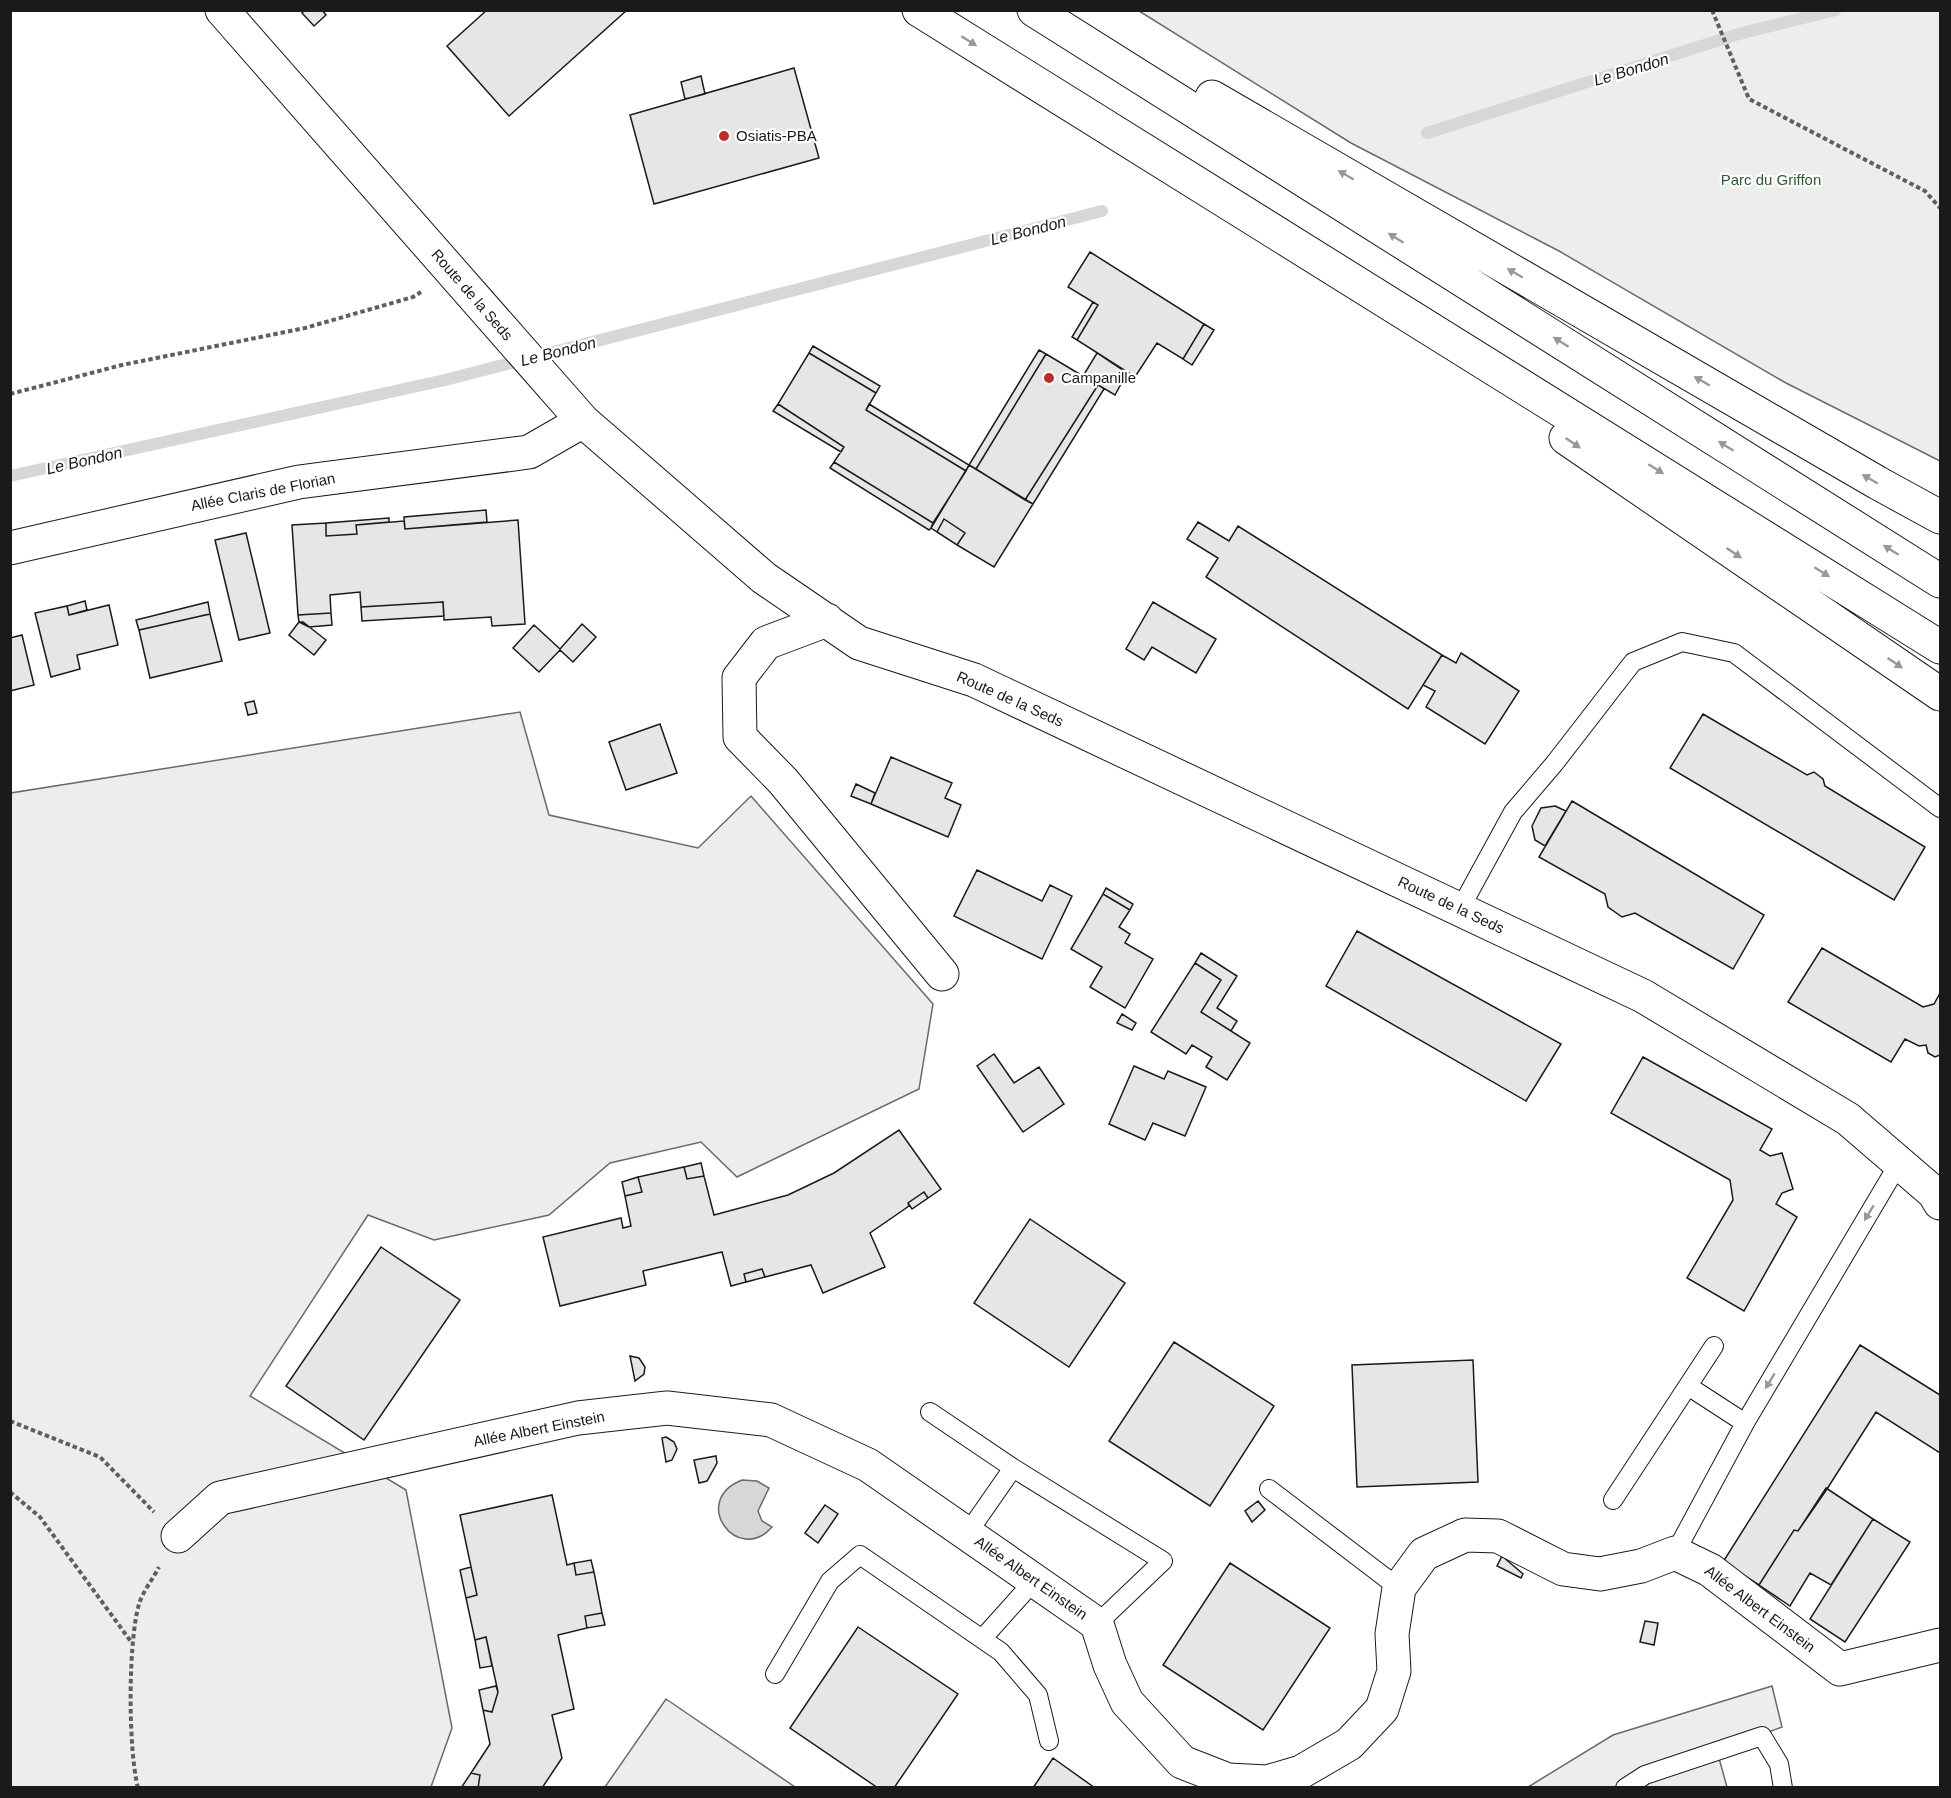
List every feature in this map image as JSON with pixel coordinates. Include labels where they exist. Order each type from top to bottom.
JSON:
[{"type":"main road","name":"Route de la Seds","points":[[222,10],[583,421],[764,578],[859,643],[974,680],[1643,996],[1848,1119],[1934,1192],[1941,1203]]},
{"type":"main road","points":[[919,10],[1941,647]]},
{"type":"main road","points":[[1034,10],[1941,581]]},
{"type":"main road","points":[[1063,10],[1878,483],[1941,517]]},
{"type":"main road","points":[[1161,161],[1941,694]]},
{"type":"main road","name":"Allée Claris de Florian","points":[[10,548],[299,482],[529,452],[583,421]]},
{"type":"main road","points":[[827,621],[766,643],[739,678],[740,737],[783,782],[942,974]]},
{"type":"main road","name":"Allée Albert Einstein","points":[[178,1536],[220,1498],[578,1418],[667,1408],[771,1420],[868,1465],[1097,1624],[1110,1665],[1127,1702],[1182,1762],[1228,1780],[1267,1782],[1302,1772],[1349,1744],[1382,1709],[1394,1671],[1392,1634],[1399,1588],[1424,1554],[1465,1535],[1498,1536],[1563,1569],[1600,1574],[1641,1566],[1675,1553],[1710,1569],[1840,1669],[1941,1645]]},
{"type":"lane","points":[[1460,909],[1513,812],[1554,764],[1633,662],[1682,642],[1734,653],[1941,808]]},
{"type":"lane","points":[[1675,1553],[1744,1422],[1899,1163]]},
{"type":"lane","points":[[1614,1500],[1714,1346]]},
{"type":"lane","points":[[1688,1386],[1744,1422]]},
{"type":"lane","points":[[930,1412],[1013,1468],[1163,1561],[1097,1624]]},
{"type":"lane","points":[[967,1534],[1013,1468]]},
{"type":"lane","points":[[1269,1489],[1399,1588]]},
{"type":"lane","points":[[775,1674],[830,1581],[860,1555],[1001,1652],[1038,1695],[1049,1742]]},
{"type":"lane","points":[[982,1640],[1034,1581]]},
{"type":"lane","points":[[1625,1788],[1645,1775],[1762,1736],[1779,1764],[1783,1788]]},
{"type":"path","points":[[1712,10],[1749,99],[1925,191],[1941,208]]},
{"type":"path","points":[[10,394],[123,365],[304,328],[413,297],[452,272]]},
{"type":"path","points":[[10,1421],[99,1457],[178,1536],[140,1603],[133,1643],[133,1767],[138,1788]]},
{"type":"path","points":[[10,1492],[40,1517],[133,1643]]},
{"type":"shaded area","name":"Parc du Griffon","points":[[1139,11],[1940,11],[1940,461],[1786,383],[1559,251],[1351,143]]},
{"type":"shaded area","points":[[520,712],[549,815],[698,848],[751,796],[933,1004],[919,1089],[737,1177],[701,1142],[610,1163],[549,1215],[434,1240],[368,1215],[250,1396],[406,1490],[452,1728],[431,1787],[11,1788],[11,793]]},
{"type":"shaded area","points":[[742,1480],[757,1481],[769,1488],[758,1511],[762,1521],[772,1527],[759,1537],[746,1539],[734,1535],[724,1526],[719,1514],[720,1502],[727,1490]]},
{"type":"shaded area","points":[[1772,1686],[1782,1727],[1717,1751],[1727,1787],[1528,1787],[1613,1735]]},
{"type":"shaded area","points":[[666,1699],[795,1787],[605,1787]]},
{"type":"building","points":[[305,10],[322,10],[326,15],[314,26],[302,13]]},
{"type":"building","points":[[487,10],[627,10],[509,116],[447,46]]},
{"type":"building","name":"Osiatis-PBA","points":[[794,68],[819,158],[654,204],[630,115]]},
{"type":"building","points":[[701,76],[705,94],[685,99],[681,82]]},
{"type":"building","points":[[1090,252],[1204,324],[1183,359],[1157,343],[1135,377],[1077,340],[1098,305],[1068,287]]},
{"type":"building","points":[[1093,302],[1098,305],[1077,340],[1072,337]]},
{"type":"building","points":[[1204,324],[1214,330],[1192,365],[1183,359]]},
{"type":"building","points":[[813,346],[880,386],[876,393],[809,353]]},
{"type":"building","points":[[1039,350],[1046,354],[976,469],[969,465]]},
{"type":"building","points":[[809,353],[876,393],[866,410],[966,471],[933,523],[834,462],[844,447],[778,404]]},
{"type":"building","points":[[1097,353],[1127,373],[1115,395],[1083,376]]},
{"type":"building","points":[[1046,354],[1098,385],[1025,500],[976,469]]},
{"type":"building","points":[[1098,385],[1104,389],[1033,504],[1025,500]]},
{"type":"building","points":[[778,404],[844,447],[841,452],[773,411]]},
{"type":"building","points":[[869,404],[969,465],[966,471],[866,410]]},
{"type":"building","points":[[834,462],[933,523],[931,528],[929,530],[830,468]]},
{"type":"building","points":[[969,465],[1033,504],[994,567],[957,545],[965,533],[944,519],[937,532],[931,528]]},
{"type":"building","points":[[486,510],[487,522],[405,529],[404,517]]},
{"type":"building","points":[[389,518],[389,522],[356,525],[357,534],[326,536],[326,523]]},
{"type":"building","points":[[944,519],[965,533],[957,545],[937,532]]},
{"type":"building","points":[[518,520],[525,624],[492,626],[491,617],[444,620],[443,602],[361,607],[360,592],[330,595],[331,613],[298,615],[292,525],[326,523],[326,536],[357,534],[356,525],[404,521],[405,529]]},
{"type":"building","points":[[1198,522],[1229,541],[1238,526],[1442,655],[1408,709],[1206,577],[1218,558],[1187,539]]},
{"type":"building","points":[[246,533],[270,633],[239,640],[215,540]]},
{"type":"building","points":[[85,601],[87,610],[69,615],[67,606]]},
{"type":"building","points":[[208,602],[210,614],[139,630],[136,620]]},
{"type":"building","points":[[443,602],[444,616],[362,621],[361,607]]},
{"type":"building","points":[[1153,602],[1216,639],[1196,673],[1152,647],[1144,660],[1126,649]]},
{"type":"building","points":[[109,605],[118,645],[77,655],[80,669],[51,677],[35,613],[67,606],[69,615]]},
{"type":"building","points":[[331,613],[332,625],[309,627],[299,622],[298,615]]},
{"type":"building","points":[[210,614],[222,661],[150,678],[139,630]]},
{"type":"building","points":[[299,622],[303,622],[326,640],[314,655],[289,635]]},
{"type":"building","points":[[582,624],[596,637],[573,662],[560,650],[539,672],[513,648],[534,625],[560,649]]},
{"type":"building","points":[[22,635],[34,685],[10,691],[10,638]]},
{"type":"building","points":[[1461,653],[1519,691],[1485,744],[1426,707],[1435,691],[1423,685],[1442,655],[1456,663]]},
{"type":"building","points":[[254,701],[257,713],[248,715],[245,703]]},
{"type":"building","points":[[1703,714],[1807,775],[1814,772],[1823,779],[1825,786],[1925,847],[1894,900],[1670,768]]},
{"type":"building","points":[[660,724],[677,773],[626,790],[609,742]]},
{"type":"building","points":[[891,757],[952,783],[945,798],[961,805],[948,837],[871,804]]},
{"type":"building","points":[[856,784],[875,793],[871,804],[851,796]]},
{"type":"building","points":[[1572,801],[1764,915],[1733,969],[1635,913],[1622,917],[1608,907],[1605,894],[1539,857]]},
{"type":"building","points":[[1555,806],[1566,811],[1545,846],[1535,840],[1532,826],[1541,808]]},
{"type":"building","points":[[977,870],[1042,901],[1050,885],[1072,896],[1042,959],[954,916]]},
{"type":"building","points":[[1106,888],[1133,904],[1130,910],[1103,894]]},
{"type":"building","points":[[1103,894],[1130,910],[1119,927],[1130,934],[1125,943],[1153,959],[1125,1008],[1090,987],[1102,967],[1071,949]]},
{"type":"building","points":[[1357,931],[1561,1044],[1526,1101],[1326,986]]},
{"type":"building","points":[[1822,948],[1923,1007],[1934,1004],[1940,993],[1940,1055],[1935,1057],[1928,1053],[1926,1045],[1919,1046],[1905,1039],[1891,1062],[1788,1002]]},
{"type":"building","points":[[1201,953],[1237,976],[1217,1008],[1237,1021],[1231,1031],[1201,1012],[1221,980],[1195,963]]},
{"type":"building","points":[[1195,963],[1221,980],[1201,1012],[1250,1043],[1227,1080],[1206,1067],[1212,1057],[1192,1045],[1186,1054],[1151,1032]]},
{"type":"building","points":[[1122,1014],[1136,1023],[1132,1030],[1117,1023]]},
{"type":"building","points":[[994,1054],[1014,1083],[1039,1067],[1064,1104],[1023,1132],[977,1066]]},
{"type":"building","points":[[1643,1057],[1772,1129],[1760,1150],[1770,1156],[1782,1153],[1793,1189],[1782,1193],[1776,1204],[1797,1217],[1744,1311],[1687,1278],[1733,1200],[1730,1180],[1611,1113]]},
{"type":"building","points":[[1134,1066],[1164,1079],[1168,1071],[1206,1087],[1185,1136],[1153,1123],[1145,1140],[1109,1124]]},
{"type":"building","points":[[899,1130],[941,1189],[928,1198],[924,1192],[908,1203],[909,1206],[870,1233],[885,1267],[823,1293],[811,1265],[765,1277],[762,1269],[744,1274],[746,1282],[731,1286],[722,1252],[643,1271],[646,1285],[560,1306],[543,1237],[621,1218],[623,1228],[631,1226],[625,1196],[642,1192],[638,1177],[684,1167],[687,1179],[704,1176],[714,1215],[788,1195],[834,1173]]},
{"type":"building","points":[[701,1163],[704,1176],[687,1179],[684,1167]]},
{"type":"building","points":[[638,1177],[642,1192],[625,1196],[622,1182]]},
{"type":"building","points":[[924,1192],[928,1198],[912,1209],[908,1203]]},
{"type":"building","points":[[1030,1219],[1125,1283],[1069,1367],[974,1303]]},
{"type":"building","points":[[381,1247],[460,1300],[364,1440],[286,1386]]},
{"type":"building","points":[[762,1269],[765,1277],[746,1282],[744,1274]]},
{"type":"building","points":[[1174,1342],[1274,1406],[1210,1506],[1109,1441]]},
{"type":"building","points":[[1860,1345],[1940,1395],[1940,1453],[1876,1412],[1827,1489],[1798,1531],[1794,1530],[1759,1585],[1723,1562]]},
{"type":"building","points":[[630,1356],[639,1358],[645,1367],[644,1374],[635,1381]]},
{"type":"building","points":[[1473,1360],[1478,1482],[1357,1487],[1352,1365]]},
{"type":"building","points":[[666,1437],[674,1442],[677,1449],[672,1460],[666,1462],[662,1438]]},
{"type":"building","points":[[716,1456],[717,1463],[707,1481],[699,1483],[694,1460]]},
{"type":"building","points":[[1826,1488],[1873,1519],[1831,1585],[1810,1573],[1790,1606],[1759,1585],[1794,1530],[1798,1531]]},
{"type":"building","points":[[552,1495],[567,1565],[574,1563],[576,1575],[594,1572],[602,1613],[585,1616],[587,1628],[558,1635],[574,1709],[552,1715],[562,1758],[542,1788],[478,1788],[480,1775],[471,1773],[490,1744],[483,1710],[492,1712],[498,1692],[486,1637],[475,1640],[466,1598],[477,1595],[460,1515]]},
{"type":"building","points":[[1258,1501],[1265,1510],[1252,1522],[1245,1511]]},
{"type":"building","points":[[825,1505],[838,1514],[818,1543],[805,1533]]},
{"type":"building","points":[[1873,1519],[1910,1542],[1845,1642],[1810,1619]]},
{"type":"building","points":[[1502,1556],[1523,1574],[1521,1578],[1497,1566]]},
{"type":"building","points":[[591,1560],[594,1572],[576,1575],[574,1563]]},
{"type":"building","points":[[1230,1563],[1330,1628],[1263,1730],[1163,1665]]},
{"type":"building","points":[[471,1567],[477,1595],[466,1598],[460,1570]]},
{"type":"building","points":[[602,1613],[605,1625],[587,1628],[585,1616]]},
{"type":"building","points":[[1645,1621],[1658,1623],[1654,1645],[1640,1642]]},
{"type":"building","points":[[858,1627],[958,1694],[894,1788],[878,1788],[790,1728]]},
{"type":"building","points":[[486,1637],[492,1666],[480,1668],[475,1640]]},
{"type":"building","points":[[496,1686],[498,1692],[492,1712],[483,1710],[479,1690]]},
{"type":"building","points":[[1053,1758],[1095,1788],[1033,1788]]},
{"type":"building","points":[[471,1773],[480,1775],[478,1788],[461,1788]]},
{"type":"waterway","name":"Le Bondon","points":[[1427,133],[1742,33],[1836,10]]},
{"type":"waterway","name":"Le Bondon","points":[[10,476],[445,380],[1102,211]]},
{"type":"place","name":"Osiatis-PBA","points":[[724,136]]},
{"type":"place","name":"Campanille","points":[[1049,378]]}]
